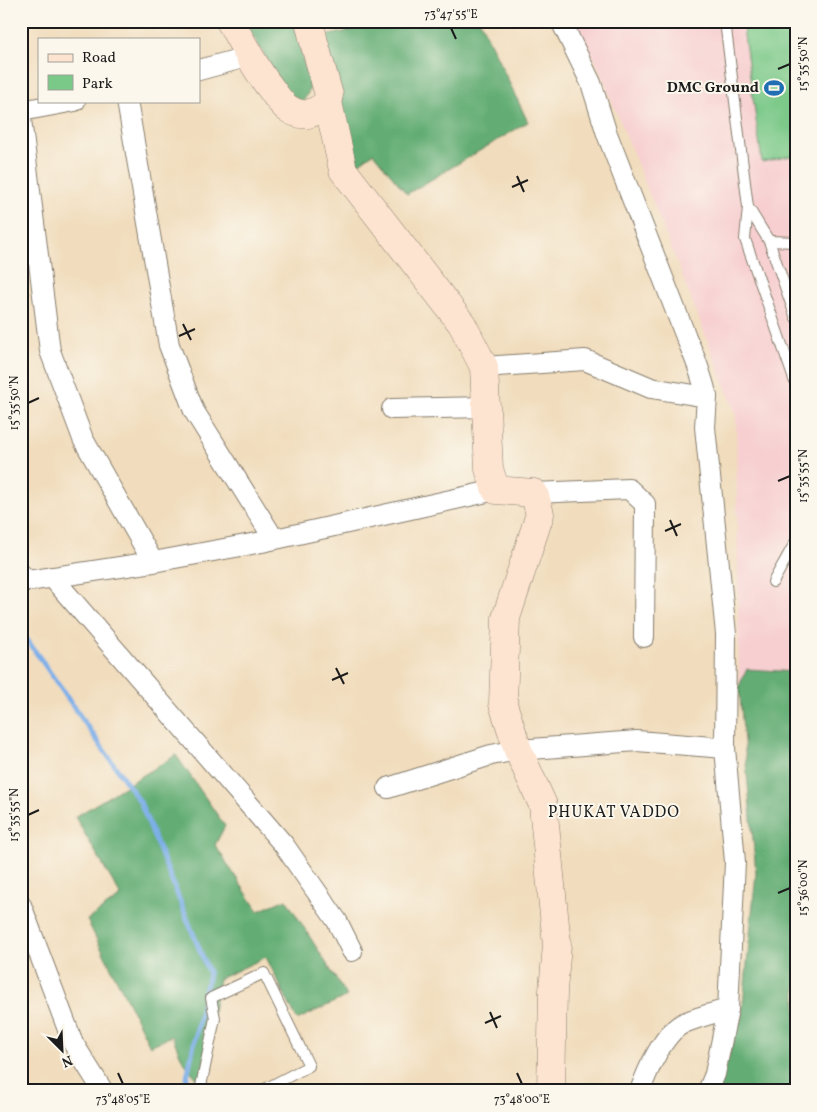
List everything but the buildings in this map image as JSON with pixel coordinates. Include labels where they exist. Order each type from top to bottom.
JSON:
[{"type":"street","points":[[230,21],[264,81],[286,107],[302,115],[310,114],[328,102]]},
{"type":"street","points":[[309,21],[328,87],[328,102],[343,170],[462,324],[484,367],[489,469],[496,490]]},
{"type":"street","points":[[561,21],[591,83],[607,134],[703,378],[708,396],[705,427],[726,634],[725,748],[735,862],[728,1009],[715,1074],[708,1091]]},
{"type":"street","points":[[200,70],[250,56]]},
{"type":"street","points":[[21,111],[70,102]]},
{"type":"street","points":[[127,102],[169,346],[194,411],[274,539]]},
{"type":"street","points":[[21,119],[50,351],[83,439],[153,562]]},
{"type":"street","points":[[484,367],[585,360],[652,388],[708,396]]},
{"type":"street","points":[[392,409],[486,407]]},
{"type":"street","points":[[21,574],[28,581],[153,562],[274,539],[496,490],[534,493],[630,489],[645,504],[644,637]]},
{"type":"street","points":[[534,493],[540,514],[506,618],[503,704],[518,750],[544,805],[557,945],[553,991],[551,1091]]},
{"type":"street","points":[[52,577],[284,845],[337,921],[352,951]]},
{"type":"street","points":[[388,788],[491,755],[518,750],[637,741],[725,748]]},
{"type":"street","points":[[21,905],[73,1043],[103,1091]]},
{"type":"street","points":[[640,1091],[653,1060],[666,1038],[682,1024],[728,1009]]},
{"type":"lane","points":[[725,21],[748,207],[745,239],[796,386]]},
{"type":"lane","points":[[748,207],[768,241],[796,318]]},
{"type":"lane","points":[[768,241],[796,242]]},
{"type":"lane","points":[[773,582],[796,541]]},
{"type":"lane","points":[[200,1091],[214,1018],[212,998],[264,973],[309,1066],[261,1091]]},
{"type":"shaded area","points":[[575,21],[796,21],[796,717],[739,686],[736,414],[599,69]]},
{"type":"green space","points":[[244,21],[294,21],[310,89],[303,102],[286,91]]},
{"type":"green space","points":[[397,21],[480,21],[528,122],[407,194],[373,153],[358,164],[324,36]]},
{"type":"green space","name":"DMC Ground","points":[[742,21],[796,21],[796,155],[762,162]]},
{"type":"green space","points":[[747,669],[796,672],[796,1091],[718,1091],[742,1014],[756,873],[739,686]]},
{"type":"green space","points":[[176,755],[225,826],[215,845],[258,911],[286,899],[347,996],[297,1020],[266,957],[219,979],[200,1083],[183,1061],[172,1036],[150,1046],[87,920],[121,896],[75,817]]},
{"type":"waterway","points":[[21,631],[140,802],[209,973],[184,1091]]},
{"type":"place","name":"DMC Ground","points":[[774,88]]},
{"type":"district","name":"PHUKAT VADDO","points":[[614,813]]}]
